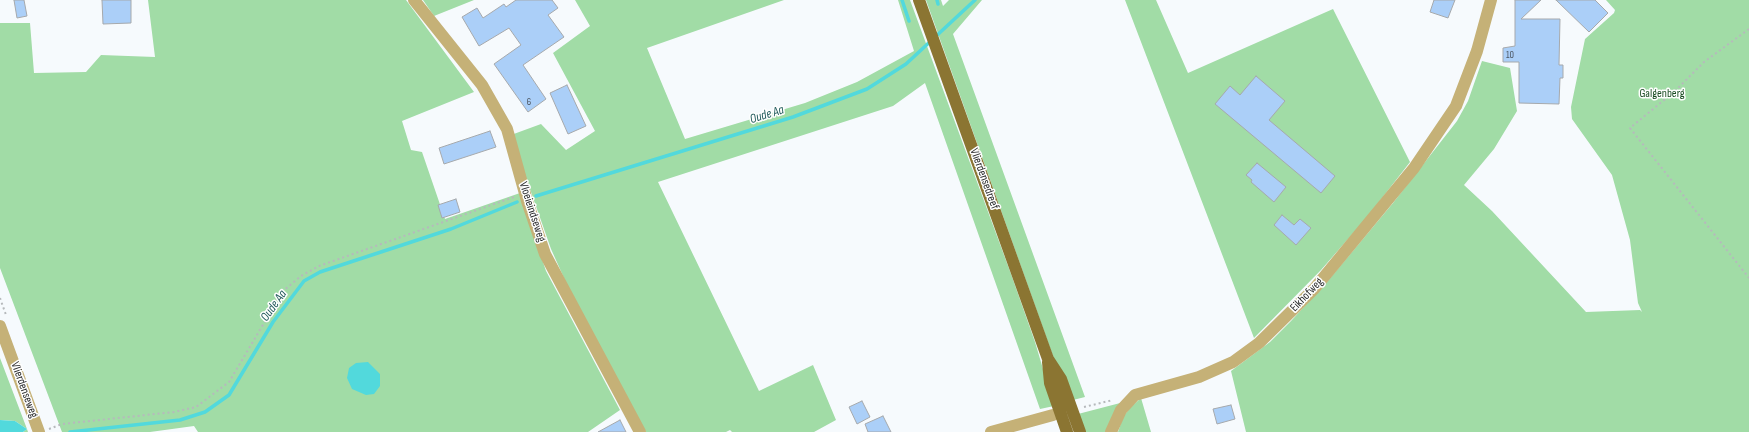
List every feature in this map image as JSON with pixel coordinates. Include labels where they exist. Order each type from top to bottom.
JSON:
[{"type":"main road","name":"Vlierdensedreef","points":[[919,0],[1048,359],[1061,379],[1080,432]]},
{"type":"main road","name":"Vlierdensedreef","points":[[1048,359],[1050,383],[1067,432]]},
{"type":"street","name":"Vloeieindseweg","points":[[414,0],[482,85],[507,129],[545,254],[640,432]]},
{"type":"street","name":"Eikhofweg","points":[[1135,395],[1199,377],[1233,362],[1259,343],[1314,289],[1414,168],[1456,106],[1477,51],[1491,0]]},
{"type":"street","name":"Vlierdenseweg","points":[[0,326],[43,431]]},
{"type":"street","points":[[1111,432],[1121,410],[1135,395]]},
{"type":"street","points":[[991,432],[1053,416]]},
{"type":"path","points":[[1749,29],[1704,62],[1675,90],[1630,128],[1749,278]]},
{"type":"path","points":[[43,431],[62,424],[174,412],[196,407],[229,382],[283,291],[301,276],[319,266],[463,216],[525,192]]},
{"type":"path","points":[[1072,410],[1135,395]]},
{"type":"green space","points":[[148,0],[406,0],[474,92],[402,121],[411,150],[422,152],[445,219],[520,193],[546,271],[620,410],[588,432],[198,432],[194,426],[150,432],[62,432],[0,268],[0,23],[30,23],[34,73],[86,72],[101,55],[155,57]]},
{"type":"green space","points":[[423,0],[474,0],[434,16]]},
{"type":"green space","points":[[575,0],[784,0],[647,48],[685,139],[805,103],[857,82],[914,51],[898,0],[910,0],[1011,274],[1035,342],[1054,406],[1040,409],[925,83],[893,106],[658,182],[759,391],[813,365],[836,420],[814,432],[732,432],[730,430],[726,432],[646,432],[573,298],[551,249],[511,135],[541,124],[566,150],[595,131],[553,53],[590,26]]},
{"type":"green space","points":[[926,0],[941,0],[943,6],[949,0],[982,0],[953,34],[1085,397],[1073,400],[1054,359]]},
{"type":"green space","points":[[1125,0],[1156,0],[1188,73],[1333,9],[1410,162],[1368,216],[1321,270],[1254,338]]},
{"type":"green space","name":"Galgenberg","points":[[1606,0],[1749,0],[1749,432],[1246,432],[1231,371],[1270,342],[1291,321],[1327,282],[1393,203],[1457,121],[1468,101],[1482,61],[1510,68],[1517,111],[1494,149],[1464,185],[1492,211],[1586,312],[1640,310],[1642,312],[1638,303],[1630,240],[1612,175],[1572,119],[1571,107],[1585,39],[1614,13],[1615,10]]},
{"type":"green space","points":[[0,358],[27,429],[15,421],[0,420]]},
{"type":"green space","points":[[1141,398],[1151,432],[1118,432],[1123,417]]},
{"type":"green space","points":[[1124,402],[1109,432],[1084,432],[1078,414]]},
{"type":"water","points":[[368,362],[380,374],[380,386],[374,394],[366,395],[352,389],[347,378],[349,368],[356,363]]},
{"type":"water","points":[[0,420],[15,421],[27,429],[23,432],[0,432]]},
{"type":"building","points":[[14,0],[24,0],[27,16],[17,18]]},
{"type":"building","points":[[102,0],[131,0],[131,23],[103,24]]},
{"type":"building","points":[[516,0],[552,0],[558,8],[548,15],[564,37],[523,65],[546,99],[528,112],[494,64],[521,45],[509,28],[479,46],[462,17],[477,8],[483,18],[504,4],[506,7]]},
{"type":"building","points":[[1434,0],[1455,0],[1448,18],[1430,12]]},
{"type":"building","points":[[1515,0],[1541,0],[1521,19],[1560,19],[1559,65],[1563,65],[1563,78],[1560,78],[1559,104],[1519,103],[1519,62],[1503,62],[1503,48],[1515,46]]},
{"type":"building","points":[[1556,0],[1595,0],[1608,13],[1589,32]]},
{"type":"building","points":[[1256,76],[1285,101],[1269,120],[1335,176],[1321,193],[1215,104],[1230,86],[1240,95]]},
{"type":"building","points":[[567,85],[586,126],[568,134],[550,93]]},
{"type":"building","points":[[490,131],[496,147],[444,164],[439,148]]},
{"type":"building","points":[[1257,163],[1286,187],[1274,202],[1251,182],[1252,180],[1246,175]]},
{"type":"building","points":[[456,199],[460,212],[442,218],[438,205]]},
{"type":"building","points":[[1282,215],[1294,225],[1300,219],[1311,228],[1296,245],[1274,225]]},
{"type":"building","points":[[862,401],[870,417],[857,424],[849,407]]},
{"type":"building","points":[[1231,405],[1235,419],[1217,424],[1213,409]]},
{"type":"building","points":[[883,416],[891,432],[868,432],[865,424]]},
{"type":"building","points":[[620,420],[626,432],[598,432]]},
{"type":"waterway","points":[[902,0],[909,21]]},
{"type":"waterway","points":[[937,0],[938,4]]},
{"type":"waterway","name":"Oude Aa","points":[[536,196],[793,117],[867,89],[906,64],[975,0]]},
{"type":"waterway","name":"Oude Aa","points":[[70,432],[180,420],[205,412],[229,395],[273,322],[304,281],[320,272],[451,229],[517,202]]}]
